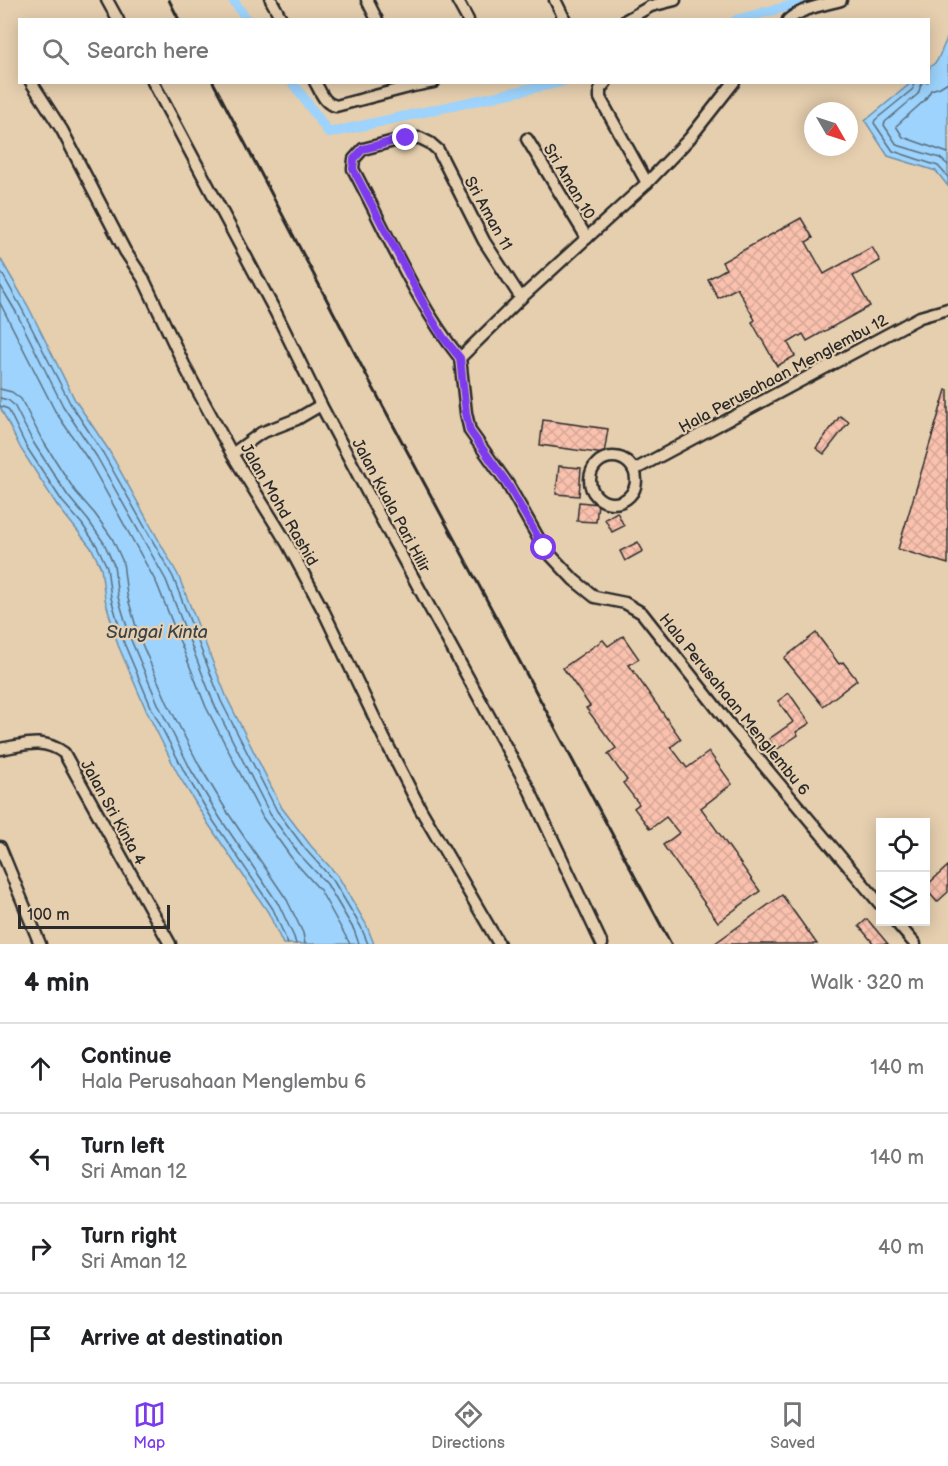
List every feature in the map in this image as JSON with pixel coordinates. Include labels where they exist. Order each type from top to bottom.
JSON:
[{"type":"street","points":[[107,0],[114,18]]},
{"type":"street","points":[[271,0],[281,18]]},
{"type":"street","points":[[367,0],[376,18]]},
{"type":"street","points":[[457,0],[467,18]]},
{"type":"street","points":[[555,0],[565,18]]},
{"type":"street","points":[[629,18],[650,3],[675,0]]},
{"type":"street","points":[[790,18],[809,9],[841,0]]},
{"type":"street","name":"Jalan Mohd Rashid","points":[[31,84],[62,130],[125,251],[143,278],[187,371],[232,454],[287,543],[319,602],[421,810],[499,944]]},
{"type":"street","name":"Jalan Kuala Pari Hilir","points":[[154,84],[384,524],[525,781],[602,944]]},
{"type":"street","points":[[316,84],[325,100],[330,105],[336,106],[412,84]]},
{"type":"street","points":[[604,84],[600,89],[600,98],[647,183]]},
{"type":"street","points":[[460,358],[521,298],[647,183],[689,139],[732,84]]},
{"type":"street","name":"Sri Aman 11","points":[[460,358],[443,337],[429,314],[353,169],[354,159],[363,149],[406,138],[420,138],[438,150],[484,240],[521,298]]},
{"type":"street","name":"Sri Aman 10","points":[[527,139],[587,238]]},
{"type":"street","name":"Hala Perusahaan Menglembu 12","points":[[634,470],[920,317],[948,309]]},
{"type":"street","name":"Hala Perusahaan Menglembu 6","points":[[460,358],[470,431],[507,483],[544,548],[574,580],[595,597],[625,603],[642,613],[741,739],[876,899]]},
{"type":"street","points":[[232,454],[261,433],[297,419],[321,405]]},
{"type":"street","points":[[615,457],[626,461],[634,470],[637,482],[633,493],[624,501],[612,504],[600,500],[593,491],[590,479],[594,468],[603,459],[615,457]]},
{"type":"street","name":"Jalan Sri Kinta 4","points":[[0,749],[45,743],[53,745],[63,753],[170,944]]},
{"type":"street","points":[[0,847],[40,944]]},
{"type":"street","points":[[900,926],[915,944]]},
{"type":"water","points":[[948,36],[948,186],[936,171],[888,156],[865,121],[910,84],[930,84],[930,67],[937,61]]},
{"type":"water","name":"Sungai Kinta","points":[[0,258],[28,306],[75,400],[108,449],[178,575],[227,698],[282,808],[338,876],[366,924],[374,944],[283,944],[268,912],[179,776],[147,712],[118,645],[105,599],[101,568],[92,549],[57,505],[21,449],[0,407]]},
{"type":"building","points":[[801,218],[813,238],[806,242],[824,274],[872,247],[880,261],[853,276],[870,306],[807,341],[803,334],[788,343],[795,356],[777,366],[752,322],[755,320],[737,288],[718,298],[708,279],[726,269],[722,262]]},
{"type":"building","points":[[946,390],[948,390],[948,564],[898,549]]},
{"type":"building","points":[[840,416],[849,422],[824,454],[816,448]]},
{"type":"building","points":[[543,420],[608,429],[604,454],[540,445]]},
{"type":"building","points":[[559,466],[581,468],[579,496],[556,494]]},
{"type":"building","points":[[579,502],[598,504],[596,522],[577,521]]},
{"type":"building","points":[[617,512],[624,526],[612,532],[605,519]]},
{"type":"building","points":[[638,542],[643,551],[625,561],[620,551]]},
{"type":"building","points":[[816,633],[839,664],[843,662],[857,680],[823,706],[784,658]]},
{"type":"building","points":[[623,636],[639,659],[629,665],[681,739],[671,747],[687,768],[709,752],[732,784],[701,808],[760,891],[718,922],[663,845],[679,833],[666,817],[650,829],[634,808],[639,804],[623,783],[627,780],[608,754],[616,748],[586,708],[590,706],[563,668],[603,640],[608,646]]},
{"type":"building","points":[[789,693],[810,723],[796,732],[798,735],[776,750],[769,739],[793,722],[778,701]]},
{"type":"building","points":[[948,866],[948,892],[937,902],[930,894],[930,882]]},
{"type":"building","points":[[782,895],[817,944],[714,944]]},
{"type":"building","points":[[867,919],[888,944],[874,944],[859,926]]},
{"type":"waterway","points":[[233,0],[246,18]]},
{"type":"waterway","points":[[744,18],[812,0]]},
{"type":"waterway","points":[[293,84],[329,133],[552,84]]},
{"type":"railway","points":[[169,0],[178,18]]},
{"type":"railway","points":[[214,84],[361,365],[671,944]]},
{"type":"route","points":[[406,138],[363,149],[354,159],[353,169],[429,314],[443,337],[460,358],[470,431],[507,483],[544,548]]}]
